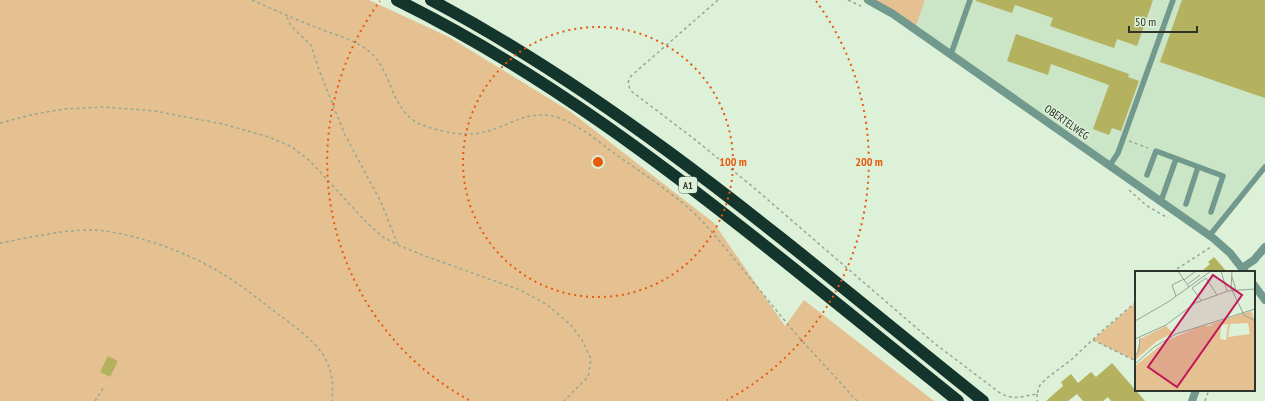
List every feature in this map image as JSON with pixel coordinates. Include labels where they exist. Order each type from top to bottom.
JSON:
[{"type":"highway","name":"A1","points":[[397,0],[500,56],[567,98],[607,126],[716,207],[958,401]]},
{"type":"highway","name":"A1","points":[[431,0],[534,58],[636,127],[742,208],[983,401]]},
{"type":"street","name":"OBERTELWEG","points":[[868,0],[893,14],[1210,235],[1230,253],[1244,270]]},
{"type":"street","points":[[1244,270],[1265,247]]},
{"type":"street","points":[[1255,286],[1265,300]]},
{"type":"street","points":[[1192,401],[1196,391]]},
{"type":"lane","points":[[951,54],[970,0]]},
{"type":"lane","points":[[1110,165],[1118,153],[1173,0]]},
{"type":"lane","points":[[1147,175],[1156,151],[1223,176],[1210,212]]},
{"type":"lane","points":[[1161,201],[1176,159]]},
{"type":"lane","points":[[1186,204],[1198,167]]},
{"type":"lane","points":[[1210,235],[1265,167]]},
{"type":"path","points":[[252,0],[287,16],[347,39],[370,52],[381,65],[403,111],[409,117],[427,127],[456,133],[476,133],[492,130],[526,116],[546,115],[571,123],[594,138],[661,186],[696,215],[783,318],[857,401]]},
{"type":"path","points":[[718,0],[631,76],[628,80],[628,85],[631,91],[699,143],[765,197],[928,338],[1000,393],[1008,398],[1018,399],[1037,394]]},
{"type":"path","points":[[287,16],[291,26],[311,45],[318,70],[345,135],[381,202],[398,245]]},
{"type":"path","points":[[0,123],[35,114],[65,109],[103,107],[155,111],[223,124],[269,137],[292,147],[310,161],[367,223],[383,237],[398,245],[520,290],[546,304],[570,325],[582,340],[591,359],[588,377],[564,401]]},
{"type":"path","points":[[1123,139],[1156,151]]},
{"type":"path","points":[[0,243],[61,233],[88,230],[104,231],[157,244],[196,259],[217,270],[242,287],[307,338],[319,350],[327,362],[332,375],[332,401]]},
{"type":"path","points":[[1174,271],[1219,242]]},
{"type":"path","points":[[1038,401],[1037,394],[1040,385],[1071,360],[1135,303]]},
{"type":"path","points":[[1093,340],[1135,361]]},
{"type":"path","points":[[95,401],[104,388]]},
{"type":"path","points":[[1205,401],[1209,391]]},
{"type":"shaded area","points":[[0,0],[369,0],[449,37],[571,112],[714,223],[785,326],[804,300],[934,401],[0,401]]},
{"type":"shaded area","points":[[868,0],[925,0],[915,29]]},
{"type":"shaded area","points":[[925,0],[1265,0],[1265,167],[1210,235],[915,29]]},
{"type":"shaded area","points":[[1135,303],[1135,361],[1093,340]]},
{"type":"building","points":[[976,0],[1153,0],[1137,46],[1117,39],[1114,48],[1050,26],[1053,18],[1015,5],[1012,13]]},
{"type":"building","points":[[1182,0],[1265,0],[1265,98],[1160,62]]},
{"type":"building","points":[[1016,34],[1129,74],[1128,77],[1139,81],[1121,131],[1112,128],[1109,135],[1093,129],[1109,85],[1051,64],[1048,75],[1007,61]]},
{"type":"building","points":[[1214,257],[1226,271],[1202,271],[1210,264],[1208,262]]},
{"type":"building","points":[[108,356],[118,361],[110,377],[100,372]]},
{"type":"building","points":[[1112,363],[1145,401],[1111,401],[1108,397],[1103,401],[1083,401],[1077,394],[1068,401],[1046,401],[1063,386],[1061,382],[1071,374],[1078,383],[1091,372],[1096,377]]}]
